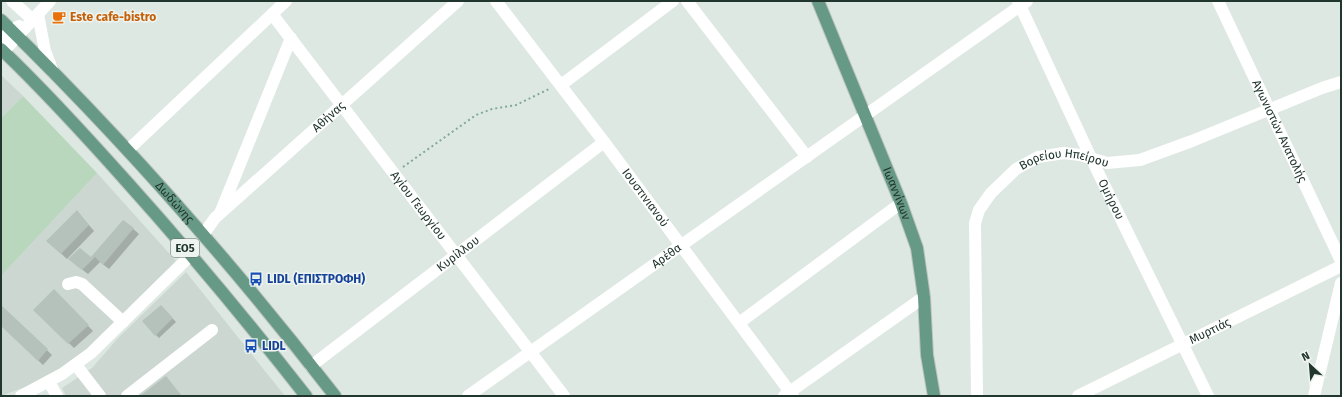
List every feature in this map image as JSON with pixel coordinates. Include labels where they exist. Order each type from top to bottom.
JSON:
[{"type":"main road","name":"Ιωαννίνων","points":[[818,1],[901,203],[917,248],[924,297],[926,355],[934,396]]},
{"type":"main road","name":"Δωδώνης","points":[[1,20],[128,150],[203,235],[335,396]]},
{"type":"main road","name":"Δωδώνης","points":[[2,47],[101,153],[191,255],[230,300],[306,396]]},
{"type":"street","points":[[12,1],[36,17],[53,72]]},
{"type":"street","points":[[2,47],[36,17],[50,1]]},
{"type":"street","points":[[128,150],[286,1]]},
{"type":"street","name":"Αθήνας","points":[[203,235],[210,224],[220,214],[341,104],[458,1]]},
{"type":"street","name":"Ιουστινιανού","points":[[496,1],[682,245],[789,395]]},
{"type":"street","points":[[561,85],[673,1]]},
{"type":"street","points":[[687,1],[807,157]]},
{"type":"street","name":"Αγωνιστών Ανατολής","points":[[1218,1],[1268,110],[1341,261]]},
{"type":"street","name":"Αρέθα","points":[[468,396],[866,116],[1022,3]]},
{"type":"street","name":"Ομήρου","points":[[1022,3],[1091,158],[1208,396]]},
{"type":"street","name":"Αγίου Γεωργίου","points":[[272,14],[564,396]]},
{"type":"street","points":[[220,214],[291,38]]},
{"type":"street","name":"Βορείου Ηπείρου","points":[[977,396],[975,219],[990,193],[1002,181],[1030,160],[1064,153],[1117,164],[1140,160],[1322,88],[1341,82]]},
{"type":"street","name":"Κυρίλλου","points":[[311,366],[604,142]]},
{"type":"street","points":[[739,323],[901,203]]},
{"type":"street","points":[[21,396],[49,382],[76,365],[102,344],[191,255]]},
{"type":"street","name":"Μυρτιάς","points":[[1078,396],[1341,266]]},
{"type":"street","points":[[68,284],[76,282],[82,284],[123,322]]},
{"type":"street","points":[[1314,396],[1341,283]]},
{"type":"street","points":[[789,395],[924,297]]},
{"type":"street","points":[[127,396],[212,330]]},
{"type":"street","points":[[76,365],[100,396]]},
{"type":"street","points":[[49,382],[57,396]]},
{"type":"path","points":[[394,174],[476,115],[492,109],[516,105],[546,90],[561,85]]},
{"type":"shaded area","points":[[1,75],[23,96],[1,118]]},
{"type":"shaded area","points":[[97,173],[176,261],[76,360],[25,387],[1,396],[1,276]]},
{"type":"shaded area","points":[[186,272],[285,396],[66,396],[62,388],[92,368],[118,338]]},
{"type":"green space","points":[[23,96],[97,173],[1,276],[1,118]]},
{"type":"building","points":[[77,210],[89,225],[61,254],[46,241]]},
{"type":"building","points":[[123,220],[134,228],[103,265],[95,257],[82,270],[68,259],[80,248],[91,257]]},
{"type":"building","points":[[54,289],[89,325],[68,344],[33,310]]},
{"type":"building","points":[[1,305],[48,349],[38,361],[1,326]]},
{"type":"building","points":[[161,305],[173,318],[155,336],[142,321]]},
{"type":"building","points":[[166,376],[182,396],[140,396]]},
{"type":"place","name":"Este cafe-bistro","points":[[59,17]]},
{"type":"place","name":"LIDL (ΕΠΙΣΤΡΟΦΗ)","points":[[256,279]]},
{"type":"place","name":"LIDL","points":[[251,346]]}]
